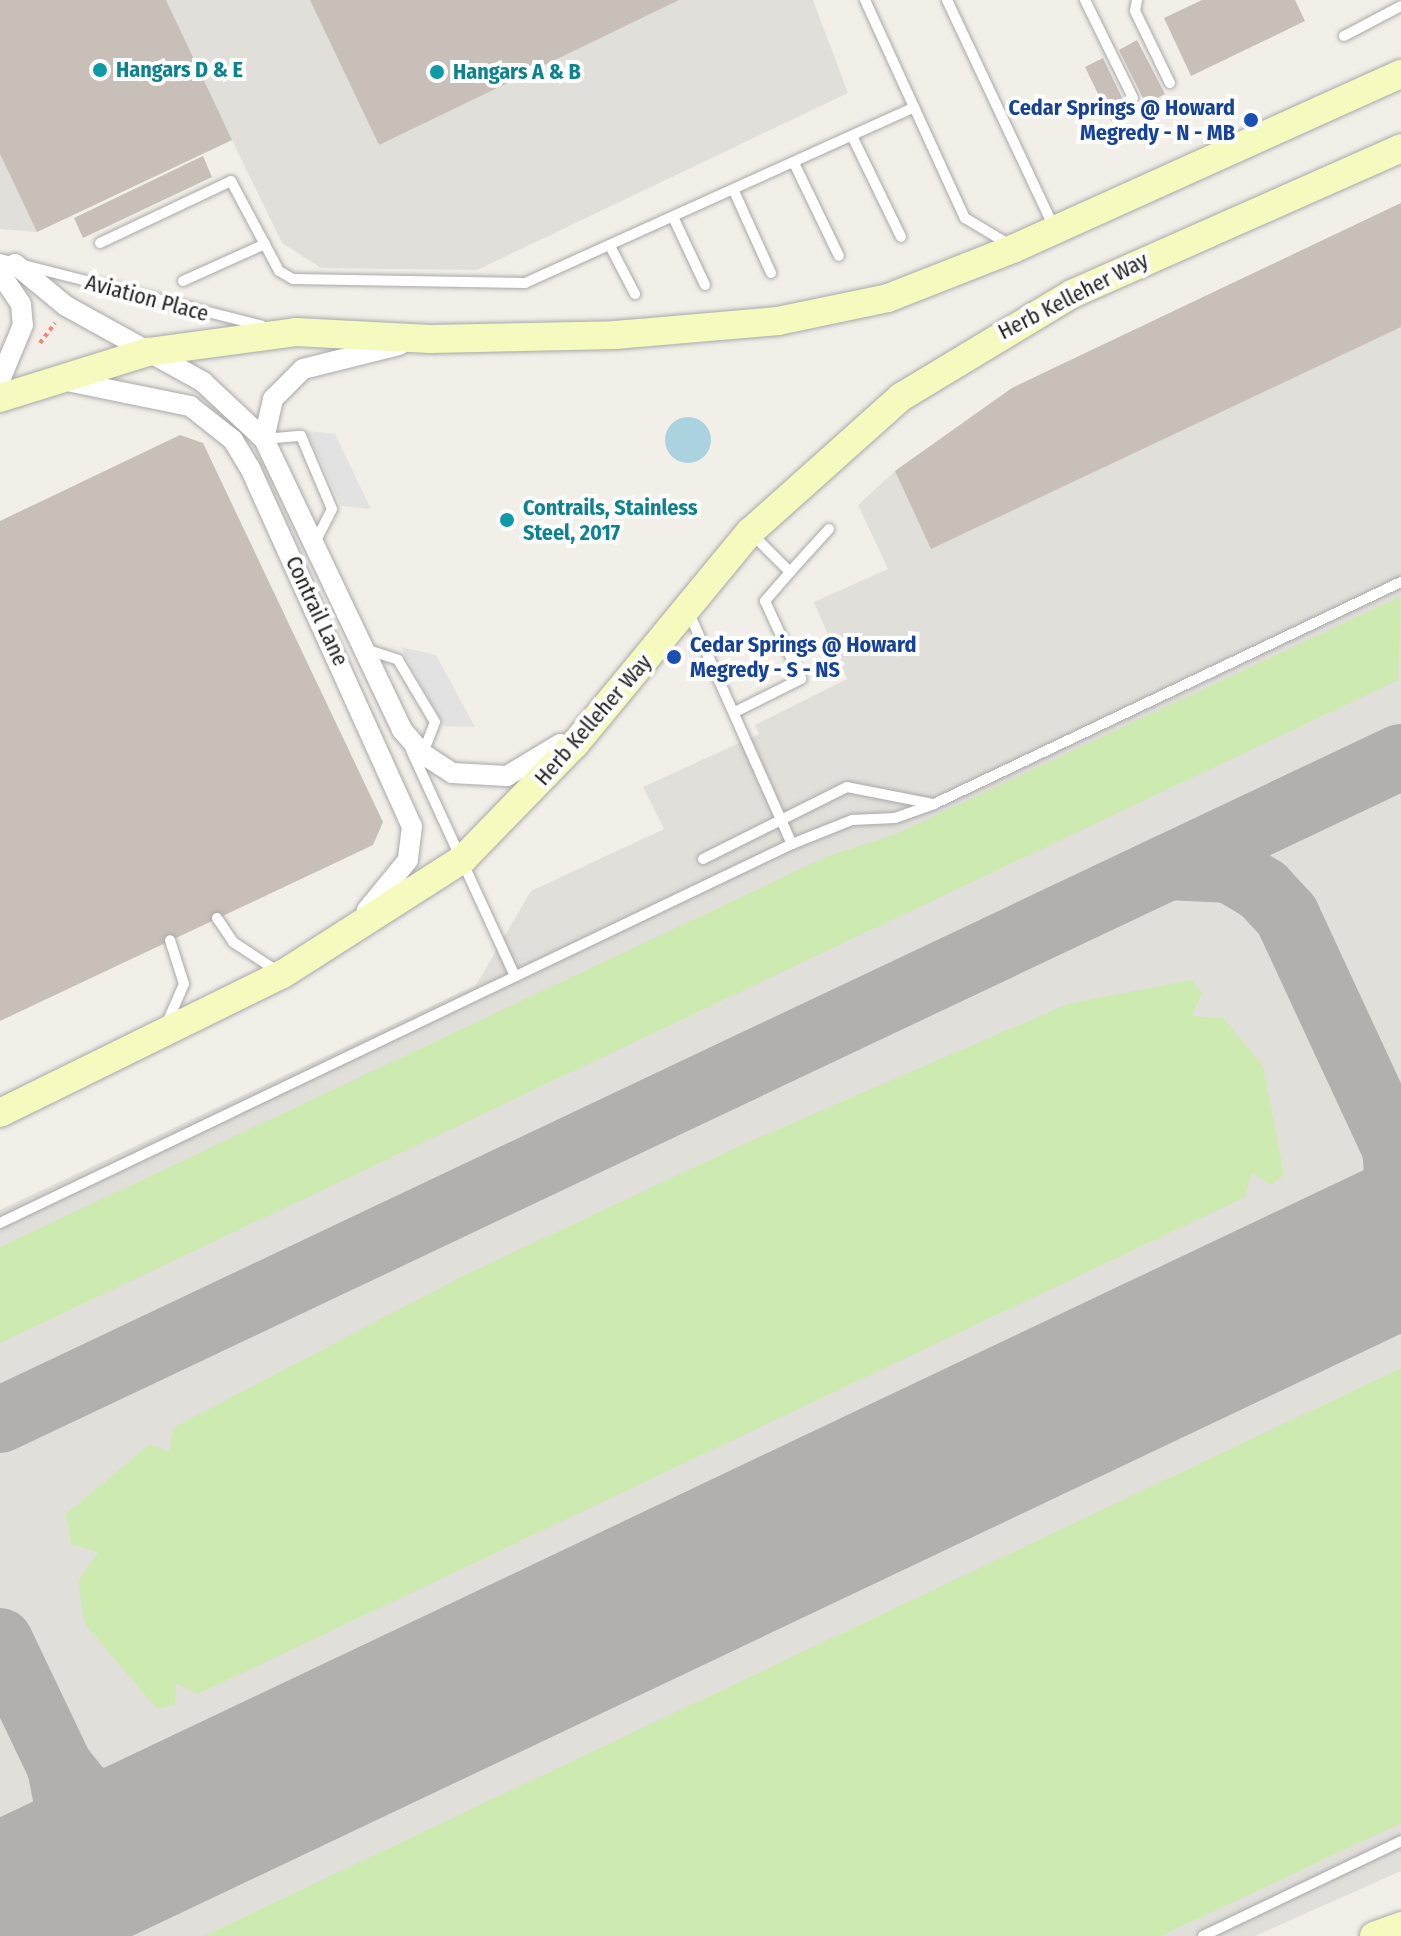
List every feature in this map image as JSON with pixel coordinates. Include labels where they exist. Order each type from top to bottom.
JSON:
[{"type":"main road","points":[[0,398],[48,378],[148,352],[296,332],[430,339],[778,321],[888,298],[1015,248],[1401,74]]},
{"type":"main road","name":"Herb Kelleher Way","points":[[0,1113],[157,1041],[327,950],[463,859],[610,703],[750,532],[901,397],[996,334],[1182,241],[1394,147]]},
{"type":"main road","points":[[1374,1936],[1401,1926]]},
{"type":"street","points":[[0,380],[23,325],[21,304],[5,265]]},
{"type":"street","name":"Contrail Lane","points":[[5,265],[66,306],[203,382],[264,439],[402,730],[423,754],[452,773],[507,776],[541,760],[610,703]]},
{"type":"street","points":[[264,439],[273,399],[303,369],[430,339]]},
{"type":"street","name":"Contrail Lane","points":[[48,378],[134,389],[190,406],[233,440],[250,468],[412,826],[408,860],[391,887],[327,950]]},
{"type":"lane","points":[[865,0],[965,218],[1015,248]]},
{"type":"lane","points":[[947,0],[1055,230]]},
{"type":"lane","points":[[1085,0],[1133,98]]},
{"type":"lane","points":[[1137,0],[1135,11],[1170,83]]},
{"type":"lane","points":[[1344,36],[1401,6]]},
{"type":"lane","points":[[100,243],[231,181],[279,271],[293,279],[525,283],[611,248],[914,107]]},
{"type":"lane","points":[[852,136],[901,237]]},
{"type":"lane","points":[[794,163],[839,256]]},
{"type":"lane","points":[[734,191],[771,273]]},
{"type":"lane","points":[[674,219],[705,285]]},
{"type":"lane","points":[[183,281],[265,244]]},
{"type":"lane","points":[[611,248],[635,294]]},
{"type":"lane","name":"Aviation Place","points":[[5,265],[185,311],[296,332]]},
{"type":"lane","points":[[264,439],[301,436],[332,509],[314,544]]},
{"type":"lane","points":[[737,711],[801,679],[765,601],[829,529]]},
{"type":"lane","points":[[750,532],[790,572]]},
{"type":"lane","points":[[0,1223],[792,844],[852,820],[895,818],[934,804],[1401,582]]},
{"type":"lane","points":[[687,608],[737,711],[778,822],[792,844]]},
{"type":"lane","points":[[363,649],[398,660],[435,722],[423,754]]},
{"type":"lane","name":"Contrail Lane","points":[[402,730],[515,976]]},
{"type":"lane","points":[[703,859],[847,787],[934,804]]},
{"type":"lane","points":[[217,918],[233,942],[283,974]]},
{"type":"lane","points":[[157,1041],[184,984],[170,940]]},
{"type":"lane","points":[[1203,1936],[1401,1841]]},
{"type":"path","points":[[30,341],[45,344],[56,322]]},
{"type":"shaded area","points":[[0,0],[813,0],[848,93],[477,270],[321,268],[282,243],[232,140],[37,232],[0,229]]},
{"type":"shaded area","points":[[1401,203],[1401,1871],[1255,1936],[0,1936],[0,1210],[476,985],[531,891],[664,829],[643,787],[759,734],[755,725],[847,679],[814,602],[888,569],[858,505],[895,471],[1012,388]]},
{"type":"shaded area","points":[[307,431],[335,434],[371,509],[341,506]]},
{"type":"shaded area","points":[[401,647],[436,655],[475,727],[444,726]]},
{"type":"green space","points":[[1401,596],[1398,680],[0,1343],[0,1247],[826,857],[896,834]]},
{"type":"green space","points":[[1191,980],[1202,993],[1192,1016],[1223,1018],[1263,1066],[1284,1175],[1271,1185],[1252,1173],[1245,1197],[198,1694],[176,1683],[175,1705],[157,1709],[85,1624],[78,1581],[98,1552],[71,1544],[66,1514],[150,1444],[169,1452],[173,1428],[463,1276],[744,1144],[1068,1004]]},
{"type":"green space","points":[[1401,1368],[1401,1823],[1161,1936],[204,1936]]},
{"type":"water","points":[[688,417],[704,424],[711,440],[704,456],[688,463],[672,456],[665,440],[672,424]]},
{"type":"building","name":"Hangars D & E","points":[[0,0],[166,0],[232,140],[37,232],[0,154]]},
{"type":"building","name":"Hangars A & B","points":[[310,0],[679,0],[379,145]]},
{"type":"building","points":[[1202,0],[1295,0],[1305,21],[1191,76],[1164,18]]},
{"type":"building","points":[[1137,40],[1165,94],[1146,104],[1119,50]]},
{"type":"building","points":[[1103,58],[1129,112],[1111,121],[1085,67]]},
{"type":"building","points":[[203,156],[212,177],[83,238],[74,218]]},
{"type":"building","points":[[1401,203],[1401,327],[931,549],[895,471],[1012,388]]},
{"type":"building","points":[[180,435],[203,443],[383,822],[373,845],[0,1021],[0,521]]},
{"type":"taxiway","points":[[0,1420],[1401,757]]},
{"type":"taxiway","points":[[1168,867],[1230,870],[1263,890],[1287,916],[1395,1149],[1398,1182],[1388,1218],[1358,1264]]},
{"type":"taxiway","points":[[0,1641],[60,1767],[82,1794],[140,1820],[198,1816]]},
{"type":"taxiway","points":[[0,1907],[27,1889],[59,1844],[67,1803],[60,1767]]},
{"type":"runway","points":[[0,1908],[1401,1243]]},
{"type":"place","name":"Hangars D & E","points":[[100,70]]},
{"type":"place","name":"Hangars A & B","points":[[437,72]]},
{"type":"place","name":"Cedar Springs @ Howard Megredy - N - MB","points":[[1251,120]]},
{"type":"place","name":"Contrails, Stainless Steel, 2017","points":[[507,520]]},
{"type":"place","name":"Cedar Springs @ Howard Megredy - S - NS","points":[[674,657]]}]
